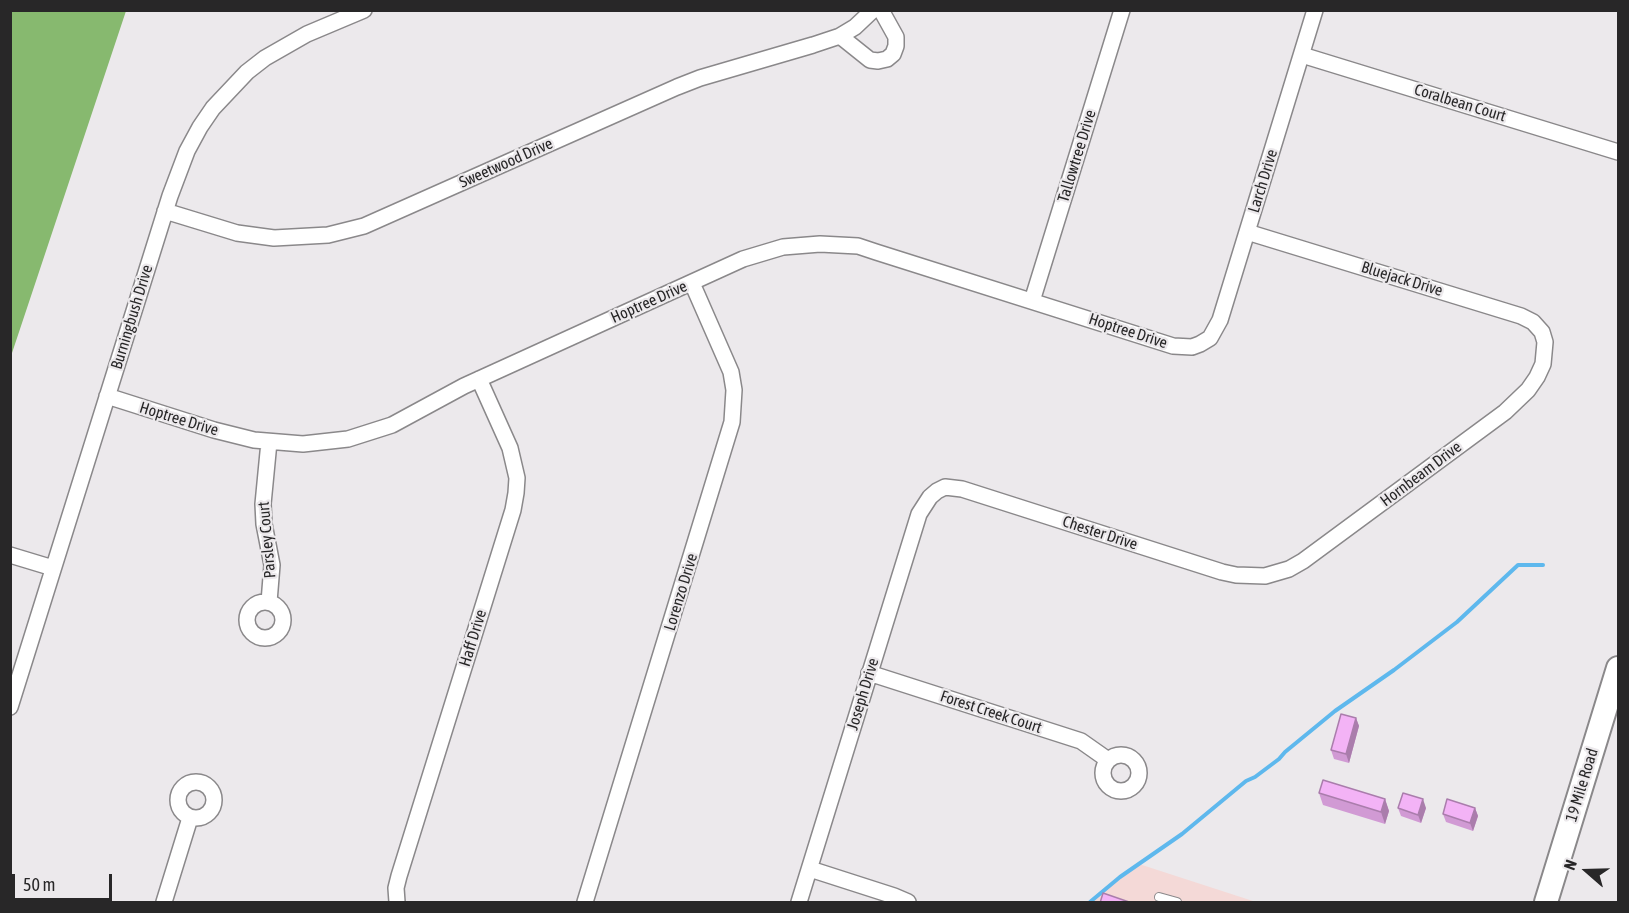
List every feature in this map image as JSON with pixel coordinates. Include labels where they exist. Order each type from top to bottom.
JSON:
[{"type":"main road","name":"19 Mile Road","points":[[1546,903],[1618,668]]},
{"type":"street","name":"Burningbush Drive","points":[[10,707],[165,211],[187,151],[200,127],[229,89],[265,58],[307,34],[364,10]]},
{"type":"street","name":"Sweetwood Drive","points":[[165,211],[218,228],[255,236],[311,237],[347,230],[383,218],[677,87],[840,36],[855,27],[873,10]]},
{"type":"street","points":[[840,36],[870,60],[887,59],[893,54],[896,37],[881,10]]},
{"type":"street","name":"Tallowtree Drive","points":[[1032,301],[1122,10]]},
{"type":"street","name":"Larch Drive","points":[[1200,344],[1210,338],[1220,320],[1315,10]]},
{"type":"street","name":"Coralbean Court","points":[[1302,55],[1618,152]]},
{"type":"street","name":"Bluejack Drive","points":[[1247,232],[1521,316],[1533,322],[1542,332],[1545,342]]},
{"type":"street","name":"Hoptree Drive","points":[[107,396],[237,436],[269,442],[326,442],[371,432],[402,420],[479,379],[762,252],[804,245],[839,244],[876,252],[1173,346],[1183,348],[1200,344]]},
{"type":"street","name":"Lorenzo Drive","points":[[585,903],[732,422],[734,390],[731,372],[692,283]]},
{"type":"street","name":"Hornbeam Drive","points":[[1265,576],[1284,571],[1303,561],[1519,400],[1528,390],[1543,364],[1545,342]]},
{"type":"street","name":"Haff Drive","points":[[396,901],[399,876],[513,510],[516,493],[517,478],[510,447],[479,379]]},
{"type":"street","name":"Parsley Court","points":[[269,442],[263,504],[264,524],[272,565],[269,602]]},
{"type":"street","name":"Chester Drive","points":[[937,491],[945,487],[962,489],[1222,572],[1265,576]]},
{"type":"street","name":"Joseph Drive","points":[[799,903],[920,514],[930,497],[937,491]]},
{"type":"street","points":[[10,555],[53,568]]},
{"type":"street","name":"Forest Creek Court","points":[[869,673],[1081,741],[1108,760]]},
{"type":"street","points":[[164,903],[190,818]]},
{"type":"street","points":[[810,868],[894,896],[908,903]]},
{"type":"lane","points":[[1159,897],[1177,903]]},
{"type":"shaded area","points":[[1139,864],[1256,902],[1090,902]]},
{"type":"green space","points":[[10,11],[126,11],[11,356]]},
{"type":"building","points":[[1341,714],[1356,718],[1346,754],[1331,750]]},
{"type":"building","points":[[1323,780],[1385,799],[1381,812],[1319,793]]},
{"type":"building","points":[[1403,793],[1423,799],[1418,815],[1398,808]]},
{"type":"building","points":[[1447,799],[1475,808],[1470,823],[1443,814]]},
{"type":"building","points":[[1103,893],[1132,903],[1100,903]]},
{"type":"waterway","points":[[1090,902],[1120,877],[1182,834],[1246,781],[1279,759],[1335,711],[1457,622],[1518,565],[1543,565]]}]
